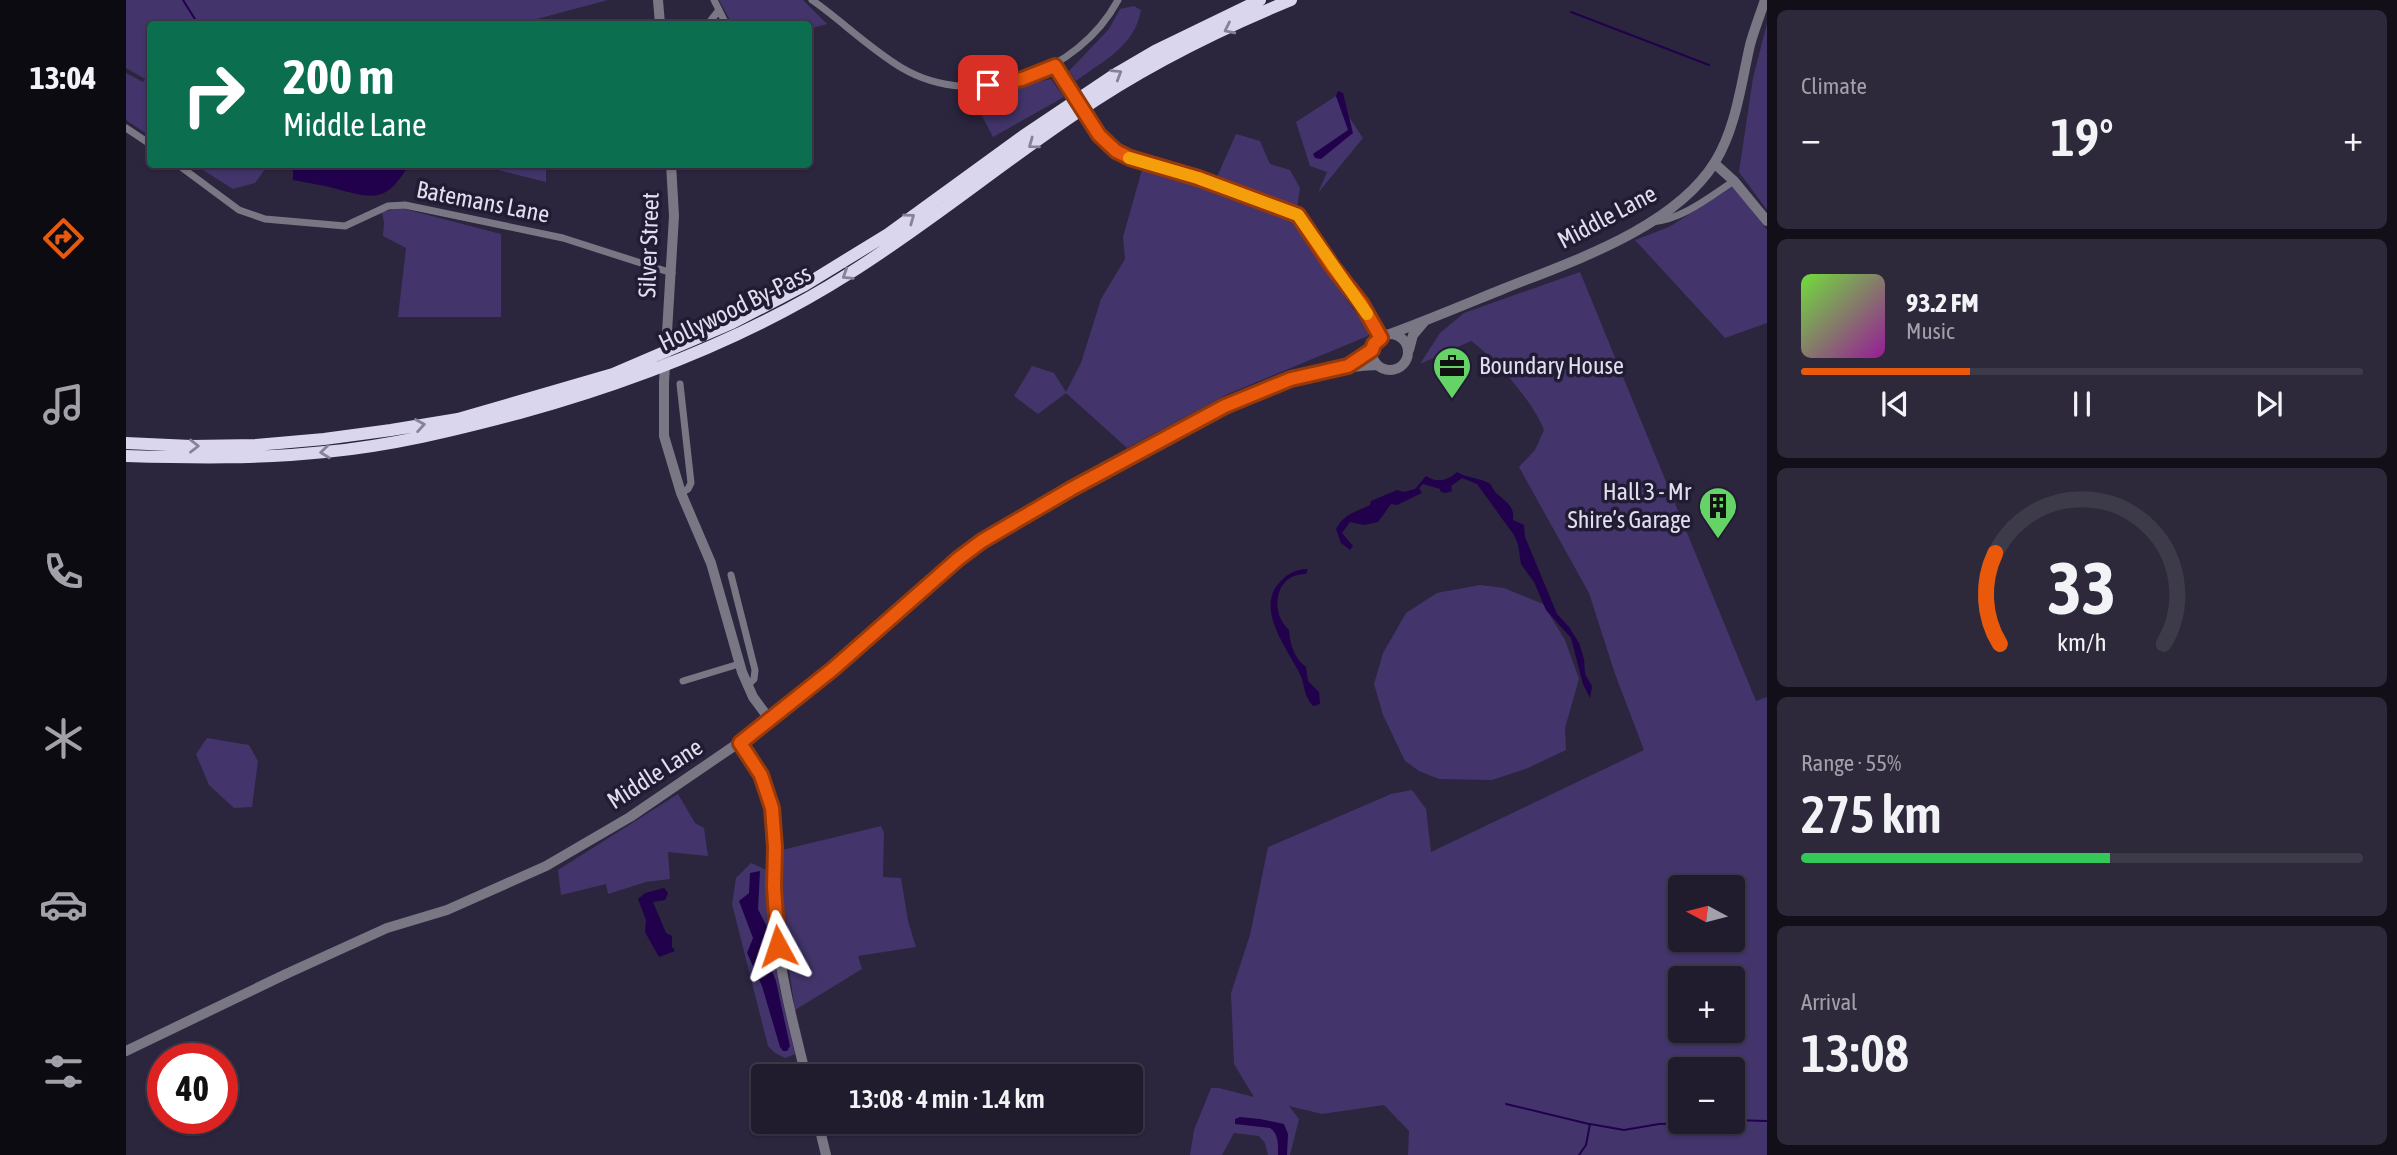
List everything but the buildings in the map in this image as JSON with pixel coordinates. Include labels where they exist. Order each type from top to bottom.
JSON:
[{"type":"highway","name":"Hollywood By-Pass","points":[[126,443],[191,446],[256,444],[391,430],[458,419],[613,374],[764,308],[832,269],[888,234],[1023,136],[1114,75],[1155,51],[1260,0]]},
{"type":"highway","name":"Hollywood By-Pass","points":[[126,456],[257,457],[393,443],[457,430],[564,401],[652,372],[767,321],[847,275],[896,243],[1075,113],[1203,41],[1291,0]]},
{"type":"street","points":[[658,0],[660,21]]},
{"type":"street","points":[[714,0],[724,21]]},
{"type":"street","points":[[812,0],[903,68],[937,83],[988,85],[1022,79],[1055,66],[1096,33],[1118,0]]},
{"type":"street","name":"Middle Lane","points":[[1348,366],[1372,350],[1374,344],[1385,336],[1554,269],[1652,222],[1691,192],[1722,148],[1735,110],[1750,44],[1765,0]]},
{"type":"street","points":[[710,21],[719,10]]},
{"type":"street","points":[[1055,66],[1099,135],[1116,151],[1298,215],[1332,266],[1385,336],[1400,337],[1409,349]]},
{"type":"street","points":[[126,128],[147,142]]},
{"type":"street","points":[[1714,163],[1734,181],[1767,221]]},
{"type":"street","name":"Batemans Lane","points":[[182,168],[239,210],[265,219],[345,226],[388,206],[405,205],[563,238],[671,273]]},
{"type":"street","name":"Silver Street","points":[[671,168],[674,216],[664,383],[664,436],[681,493],[711,563],[747,686],[770,720]]},
{"type":"street","points":[[1652,222],[1665,221],[1687,211],[1734,181]]},
{"type":"street","name":"Middle Lane","points":[[126,1051],[374,934],[447,910],[545,866],[630,817],[740,743],[833,669],[982,541],[1026,514],[1247,395],[1291,379],[1348,366],[1377,365],[1395,369],[1408,358],[1413,335],[1424,322]]},
{"type":"street","points":[[1372,350],[1377,365]]},
{"type":"street","points":[[681,384],[691,482],[688,489],[681,493]]},
{"type":"street","points":[[731,575],[755,670],[754,679],[747,686]]},
{"type":"street","points":[[683,681],[739,664]]},
{"type":"street","points":[[740,743],[761,775],[772,808],[776,927],[782,973],[803,1064]]},
{"type":"street","points":[[821,1134],[826,1155]]},
{"type":"shaded area","points":[[126,0],[608,0],[529,21],[147,21],[147,134],[126,120],[126,73],[143,82],[145,79],[126,68]]},
{"type":"shaded area","points":[[719,0],[803,0],[827,24],[812,28],[812,21],[730,21]]},
{"type":"shaded area","points":[[1134,6],[1141,10],[1138,23],[1125,43],[1076,81],[1069,71],[1109,29],[1120,9]]},
{"type":"shaded area","points":[[1767,23],[1767,210],[1739,172],[1753,78]]},
{"type":"shaded area","points":[[1051,79],[1064,97],[993,137],[971,95]]},
{"type":"shaded area","points":[[1338,91],[1343,93],[1353,133],[1321,159],[1315,158],[1313,154],[1348,130],[1336,96]]},
{"type":"shaded area","points":[[1336,96],[1340,106],[1345,102],[1349,117],[1363,138],[1318,193],[1327,172],[1310,166],[1296,122]]},
{"type":"shaded area","points":[[1236,134],[1260,141],[1270,164],[1290,170],[1300,188],[1297,208],[1216,179]]},
{"type":"shaded area","points":[[200,168],[266,168],[255,183],[233,189]]},
{"type":"shaded area","points":[[293,168],[407,168],[392,187],[378,195],[369,196],[293,180]]},
{"type":"shaded area","points":[[490,168],[546,168],[546,182]]},
{"type":"shaded area","points":[[1142,170],[1229,196],[1292,222],[1368,330],[1368,336],[1228,394],[1127,448],[1066,393],[1038,414],[1014,396],[1032,366],[1054,373],[1066,392],[1081,363],[1101,299],[1125,259],[1123,237]]},
{"type":"shaded area","points":[[1734,186],[1767,230],[1767,323],[1725,338],[1635,240],[1669,227]]},
{"type":"shaded area","points":[[401,208],[501,234],[501,317],[398,317],[406,248],[383,236],[382,212]]},
{"type":"shaded area","points":[[1580,272],[1756,701],[1767,697],[1767,1155],[1408,1155],[1409,1131],[1384,1105],[1322,1114],[1289,1106],[1299,1119],[1290,1155],[1268,1155],[1265,1143],[1259,1136],[1234,1133],[1222,1155],[1190,1155],[1194,1130],[1211,1088],[1254,1097],[1234,1064],[1231,993],[1250,935],[1268,847],[1391,794],[1412,790],[1426,809],[1431,852],[1644,750],[1615,674],[1589,593],[1519,467],[1535,450],[1544,430],[1539,419],[1513,382],[1471,341],[1420,364],[1440,333],[1464,313]]},
{"type":"shaded area","points":[[1457,472],[1489,483],[1511,507],[1513,520],[1524,525],[1525,537],[1557,614],[1579,643],[1585,674],[1592,686],[1590,698],[1583,684],[1571,638],[1546,610],[1534,582],[1521,564],[1514,535],[1477,484],[1462,478],[1451,486],[1452,491],[1446,493],[1423,484],[1419,488],[1422,493],[1397,505],[1391,504],[1378,522],[1364,525],[1350,522],[1342,533],[1353,546],[1350,550],[1341,543],[1336,529],[1339,524],[1351,514],[1370,505],[1371,501],[1397,490],[1404,492],[1415,489],[1426,476],[1442,480]]},
{"type":"shaded area","points":[[1308,569],[1306,574],[1287,580],[1278,595],[1277,604],[1279,614],[1289,630],[1293,650],[1306,667],[1308,681],[1319,692],[1320,704],[1313,706],[1276,628],[1271,604],[1273,593],[1282,580],[1296,571]]},
{"type":"shaded area","points":[[1480,585],[1504,588],[1543,604],[1565,640],[1579,679],[1565,728],[1566,750],[1528,768],[1492,780],[1439,779],[1419,771],[1405,761],[1383,715],[1374,684],[1383,653],[1406,613],[1437,593]]},
{"type":"shaded area","points":[[207,738],[249,745],[258,761],[252,807],[234,808],[209,785],[196,754]]},
{"type":"shaded area","points":[[678,794],[695,823],[704,828],[708,856],[668,852],[670,879],[646,882],[608,894],[606,884],[561,895],[558,870]]},
{"type":"shaded area","points":[[881,826],[884,833],[883,877],[901,878],[908,921],[916,947],[858,956],[862,969],[795,1010],[784,934],[782,850]]},
{"type":"shaded area","points":[[751,863],[769,871],[780,991],[795,1054],[785,1058],[768,1046],[732,904],[736,878]]},
{"type":"shaded area","points":[[760,871],[758,909],[770,933],[771,949],[768,961],[776,981],[790,1046],[787,1051],[780,1047],[762,986],[747,953],[753,938],[739,901],[749,893],[750,873]]},
{"type":"shaded area","points":[[664,888],[668,893],[665,900],[653,902],[666,933],[672,936],[672,947],[675,951],[659,957],[645,932],[646,920],[638,899],[645,893]]},
{"type":"shaded area","points":[[1240,1117],[1284,1124],[1288,1134],[1287,1155],[1278,1155],[1278,1144],[1273,1130],[1235,1124],[1235,1119]]},
{"type":"waterway","points":[[183,0],[196,21]]},
{"type":"waterway","points":[[1571,12],[1709,65]]},
{"type":"waterway","points":[[1506,1104],[1589,1124]]},
{"type":"waterway","points":[[1745,1120],[1767,1121]]},
{"type":"waterway","points":[[1579,1155],[1586,1145],[1590,1124],[1624,1130],[1668,1124]]},
{"type":"slow traffic","points":[[1129,158],[1198,178],[1298,215],[1367,314]]},
{"type":"place","name":"Boundary House","points":[[1452,400]]},
{"type":"place","name":"Hall 3 - Mr Shire’s Garage","points":[[1718,540]]},
{"type":"route","points":[[778,946],[772,808],[761,775],[740,743],[833,669],[982,541],[1026,514],[1225,406],[1291,379],[1348,366],[1372,350],[1381,338],[1361,303],[1298,215],[1116,151],[1099,135],[1055,66],[1022,79],[988,85]]}]
